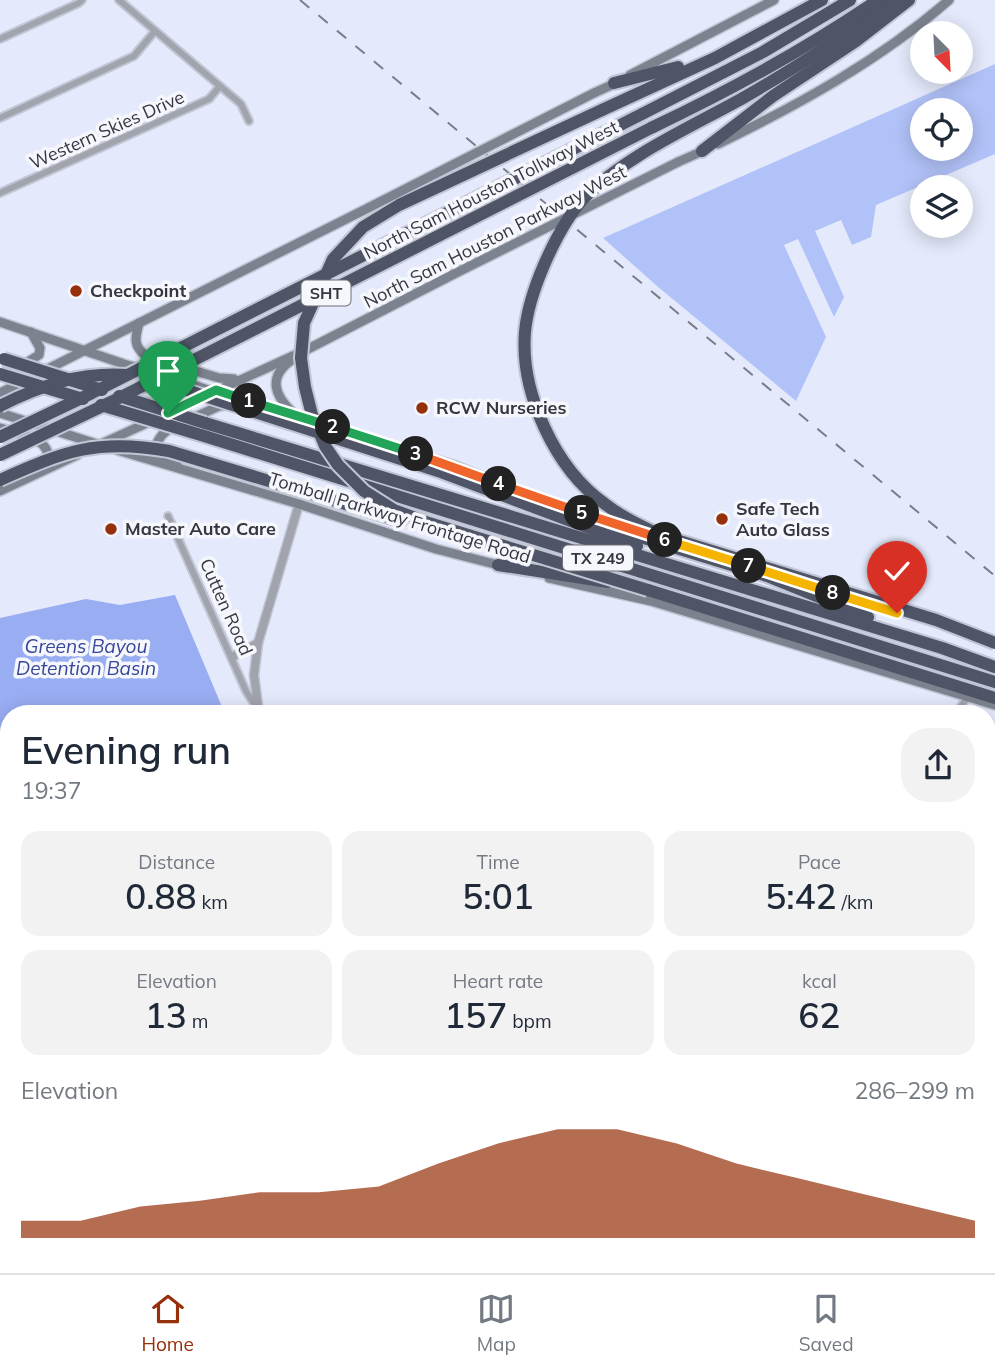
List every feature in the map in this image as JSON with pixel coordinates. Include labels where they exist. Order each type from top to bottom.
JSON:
[{"type":"highway","points":[[614,83],[666,71],[713,54],[813,0]]},
{"type":"highway","points":[[822,0],[715,58],[399,205],[363,228],[333,259],[304,323],[301,358],[312,415],[325,446],[338,465],[364,491],[394,510],[995,698]]},
{"type":"highway","name":"North Sam Houston Tollway West","points":[[0,437],[92,393],[763,52],[850,0]]},
{"type":"highway","name":"North Sam Houston Tollway West","points":[[0,455],[125,395],[708,101],[834,29],[878,0]]},
{"type":"highway","points":[[893,0],[802,64],[628,163],[583,199],[554,242],[535,287],[525,332],[528,373],[537,407],[550,439],[575,477],[603,503],[632,522],[660,536],[936,620],[995,646]]},
{"type":"highway","points":[[702,151],[773,96],[856,41],[909,0]]},
{"type":"highway","name":"TX 249","points":[[2,358],[203,429],[995,682]]},
{"type":"highway","points":[[0,406],[45,385],[75,377],[107,374],[161,381],[438,471],[755,590]]},
{"type":"highway","name":"TX 249","points":[[0,376],[203,429],[755,590],[995,667]]},
{"type":"highway","points":[[0,480],[70,452],[107,445],[134,445],[169,451],[593,579],[629,589],[648,590]]},
{"type":"highway","points":[[611,523],[635,535],[767,576],[942,648]]},
{"type":"highway","points":[[498,565],[663,590],[715,601],[748,604]]},
{"type":"main road","points":[[0,393],[774,0]]},
{"type":"main road","name":"North Sam Houston Parkway West","points":[[0,491],[242,377],[308,349],[678,162],[783,112],[854,71],[949,0]]},
{"type":"main road","points":[[0,322],[456,467],[530,496],[611,523],[925,621],[995,646]]},
{"type":"main road","points":[[139,323],[136,344],[139,351],[146,356],[219,378],[242,377]]},
{"type":"main road","points":[[0,376],[39,355],[40,348],[31,332]]},
{"type":"main road","points":[[297,416],[282,403],[277,394],[277,375],[284,365],[308,349]]},
{"type":"main road","points":[[168,377],[178,384],[182,396],[179,403],[168,413]]},
{"type":"main road","points":[[19,420],[14,396],[21,383]]},
{"type":"main road","points":[[187,471],[157,450],[156,444],[167,430],[219,405],[264,406]]},
{"type":"main road","name":"Tomball Parkway Frontage Road","points":[[0,414],[436,549],[651,601],[995,705]]},
{"type":"main road","points":[[0,428],[41,441],[47,447],[49,457],[41,472]]},
{"type":"street","points":[[0,39],[82,0]]},
{"type":"street","points":[[119,0],[241,104],[249,121]]},
{"type":"street","points":[[0,118],[134,56],[155,31]]},
{"type":"street","name":"Western Skies Drive","points":[[0,193],[209,99],[220,86]]},
{"type":"street","name":"Cutten Road","points":[[258,705],[254,675],[258,643],[299,505]]},
{"type":"street","name":"Cutten Road","points":[[168,516],[255,705]]},
{"type":"street","points":[[232,657],[258,643]]},
{"type":"street","points":[[962,705],[968,697]]},
{"type":"shaded area","points":[[995,64],[995,154],[946,175],[910,175],[910,190],[876,205],[871,237],[852,245],[841,220],[815,231],[844,297],[834,317],[798,239],[784,245],[826,337],[796,401],[603,238],[910,102],[910,161],[973,161],[973,98],[918,98],[950,84],[973,84],[973,74]]},
{"type":"water","name":"Greens Bayou Detention Basin","points":[[175,595],[221,705],[0,705],[0,618],[86,599],[120,605]]},
{"type":"railway","points":[[300,0],[995,576]]},
{"type":"place","name":"Checkpoint","points":[[76,291]]},
{"type":"place","name":"RCW Nurseries","points":[[422,408]]},
{"type":"place","name":"Safe Tech Auto Glass","points":[[722,519]]},
{"type":"place","name":"Master Auto Care","points":[[111,529]]},
{"type":"route","points":[[168,413],[216,390],[456,467],[530,496],[611,523],[897,613]]}]
